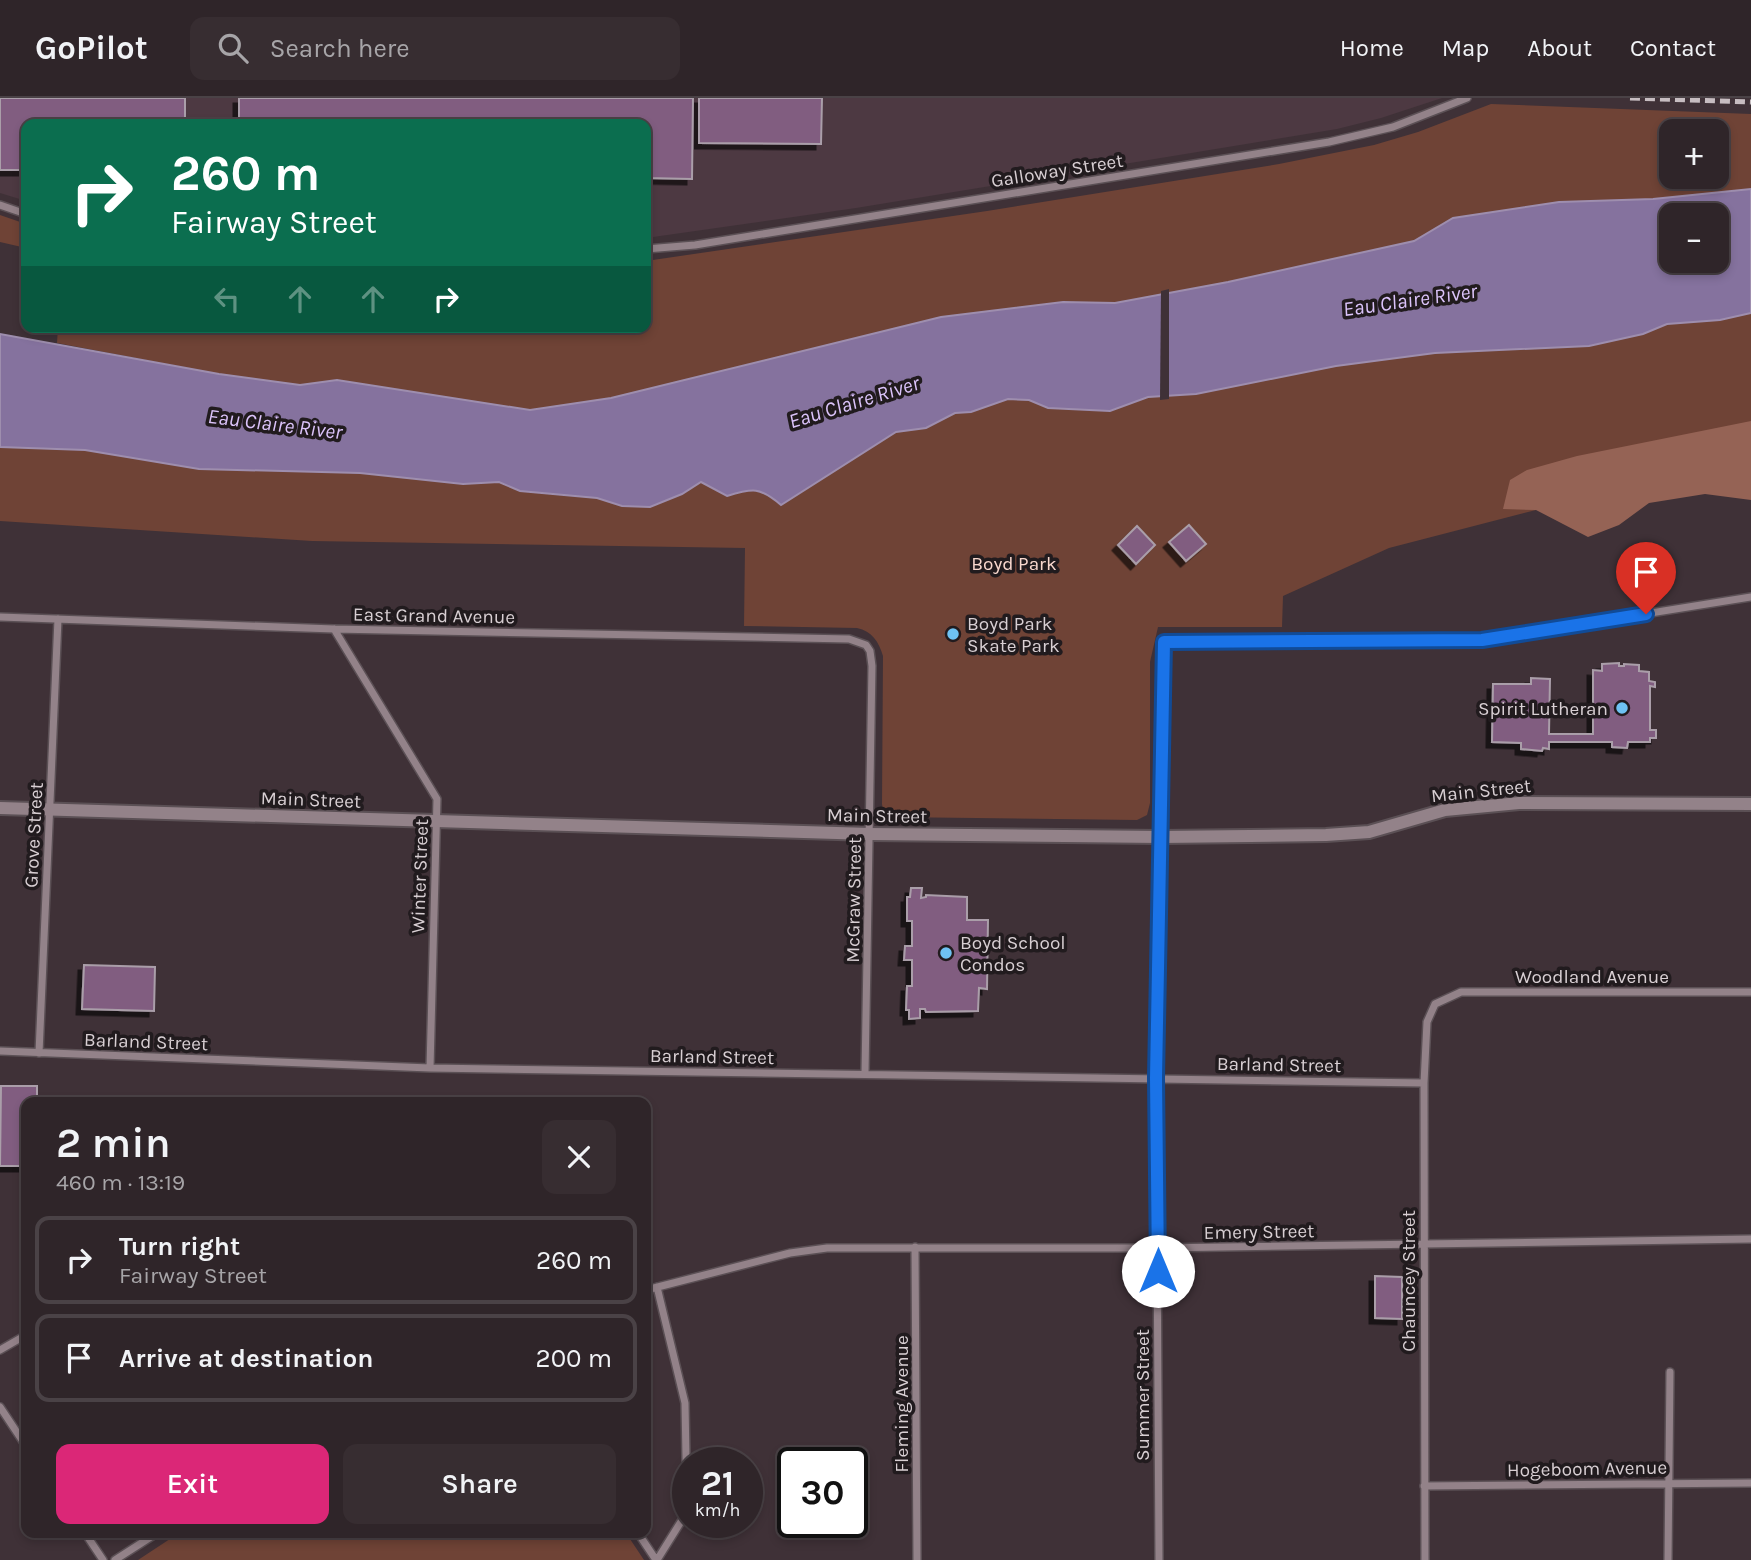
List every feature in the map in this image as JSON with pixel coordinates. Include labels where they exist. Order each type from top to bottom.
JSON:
[{"type":"street","name":"Galloway Street","points":[[651,249],[695,245],[1361,136],[1393,127],[1467,98]]},
{"type":"street","points":[[0,205],[21,212]]},
{"type":"street","name":"Summer Street","points":[[1159,1560],[1156,1078],[1164,642],[1482,640],[1751,597]]},
{"type":"street","name":"East Grand Avenue","points":[[0,617],[334,629],[849,639],[866,645]]},
{"type":"street","name":"Grove Street","points":[[39,1053],[58,620]]},
{"type":"street","name":"Winter Street","points":[[334,629],[437,799],[430,1068]]},
{"type":"street","name":"McGraw Street","points":[[866,645],[870,651],[872,666],[866,1073]]},
{"type":"street","name":"Main Street","points":[[0,808],[870,834],[1161,837],[1369,832],[1445,810],[1519,803],[1751,804]]},
{"type":"street","name":"Woodland Avenue","points":[[1435,1004],[1461,992],[1751,992]]},
{"type":"street","name":"Chauncey Street","points":[[1425,1560],[1424,1083],[1427,1022],[1435,1004]]},
{"type":"street","name":"Barland Street","points":[[0,1051],[430,1068],[1424,1083]]},
{"type":"street","name":"Emery Street","points":[[651,1289],[790,1252],[827,1248],[1159,1248],[1751,1239]]},
{"type":"street","name":"Fleming Avenue","points":[[915,1247],[918,1560]]},
{"type":"street","points":[[642,1538],[657,1560],[687,1512],[685,1403],[657,1287]]},
{"type":"street","points":[[0,1350],[21,1338]]},
{"type":"street","points":[[1668,1560],[1670,1372]]},
{"type":"street","points":[[0,1407],[21,1438]]},
{"type":"street","name":"Hogeboom Avenue","points":[[1424,1486],[1751,1483]]},
{"type":"street","points":[[88,1538],[103,1560]]},
{"type":"street","points":[[115,1560],[148,1538]]},
{"type":"shaded area","points":[[0,98],[1442,98],[1337,129],[856,208],[651,237],[651,119],[21,119],[21,199],[0,193]]},
{"type":"shaded area","points":[[1751,421],[1751,500],[1705,494],[1649,503],[1619,525],[1588,537],[1536,510],[1503,509],[1510,480],[1527,470],[1577,456]]},
{"type":"green space","points":[[1491,104],[1751,114],[1751,189],[1653,199],[1559,202],[1453,218],[1414,241],[1228,282],[1115,303],[1063,302],[941,317],[611,398],[530,410],[337,380],[300,385],[219,374],[57,343],[58,333],[651,333],[651,260],[987,211],[1279,164],[1374,145],[1418,132]]},
{"type":"green space","points":[[0,215],[21,222],[21,247],[0,242]]},
{"type":"green space","name":"Boyd Park","points":[[1751,313],[1751,444],[1536,510],[1389,548],[1283,596],[1282,627],[1158,627],[1150,662],[1150,803],[1147,815],[1137,820],[890,817],[883,810],[882,804],[883,656],[879,646],[871,634],[857,628],[744,626],[745,548],[312,541],[0,521],[0,447],[85,450],[199,469],[360,473],[463,484],[499,482],[520,491],[597,498],[622,506],[650,507],[682,494],[701,482],[727,495],[750,490],[761,492],[781,505],[896,432],[926,428],[955,413],[971,412],[1008,399],[1029,400],[1048,408],[1110,411],[1148,397],[1196,394],[1336,366],[1435,353],[1589,346],[1643,334],[1667,324],[1720,320]]},
{"type":"green space","points":[[171,1538],[629,1538],[644,1560],[138,1560]]},
{"type":"water","name":"Eau Claire River","points":[[1751,189],[1751,313],[1720,320],[1667,324],[1643,334],[1589,346],[1435,353],[1336,366],[1196,394],[1148,397],[1110,411],[1048,408],[1029,400],[1008,399],[971,412],[955,413],[926,428],[896,432],[781,505],[762,492],[743,491],[727,496],[701,482],[682,494],[650,507],[622,506],[597,498],[520,491],[499,482],[463,484],[360,473],[199,469],[85,450],[0,447],[0,334],[219,374],[300,385],[337,380],[530,410],[611,398],[941,317],[1063,302],[1115,303],[1228,282],[1414,241],[1453,218],[1559,202],[1653,199]]},
{"type":"pier","points":[[1169,289],[1169,399],[1160,400],[1161,291]]},
{"type":"building","points":[[0,98],[185,98],[185,119],[21,119],[21,170],[0,170]]},
{"type":"building","points":[[239,98],[693,98],[692,179],[651,178],[651,119],[239,119]]},
{"type":"building","points":[[699,98],[822,98],[821,144],[699,143]]},
{"type":"building","points":[[1189,525],[1206,544],[1186,561],[1169,542]]},
{"type":"building","points":[[1137,526],[1155,545],[1136,564],[1118,545]]},
{"type":"building","name":"Spirit Lutheran","points":[[1619,663],[1619,666],[1639,665],[1639,671],[1649,672],[1649,681],[1655,682],[1655,687],[1650,686],[1650,730],[1656,730],[1656,738],[1650,738],[1650,742],[1628,742],[1627,748],[1612,747],[1612,742],[1549,742],[1549,749],[1543,748],[1542,751],[1521,749],[1521,743],[1492,742],[1493,684],[1531,684],[1531,678],[1550,679],[1549,734],[1593,734],[1593,670],[1602,671],[1602,664]]},
{"type":"building","name":"Boyd School Condos","points":[[911,888],[922,888],[921,898],[926,895],[967,897],[967,920],[988,920],[987,989],[979,988],[978,1011],[926,1012],[925,1009],[920,1009],[920,1018],[909,1019],[909,1010],[906,1010],[907,986],[912,986],[912,960],[904,960],[905,946],[912,946],[912,921],[907,921],[907,897],[910,897]]},
{"type":"building","points":[[84,965],[155,967],[154,1011],[82,1009]]},
{"type":"building","points":[[1,1086],[37,1086],[37,1097],[21,1097],[21,1166],[0,1166]]},
{"type":"building","points":[[1375,1276],[1402,1277],[1402,1319],[1375,1318]]},
{"type":"railway","points":[[1630,98],[1751,102]]},
{"type":"place","name":"Boyd Park Skate Park","points":[[953,634]]},
{"type":"place","name":"Spirit Lutheran","points":[[1622,708]]},
{"type":"place","name":"Boyd School Condos","points":[[946,953]]},
{"type":"route","points":[[1158,1271],[1156,1078],[1164,642],[1482,640],[1646,614]]}]
